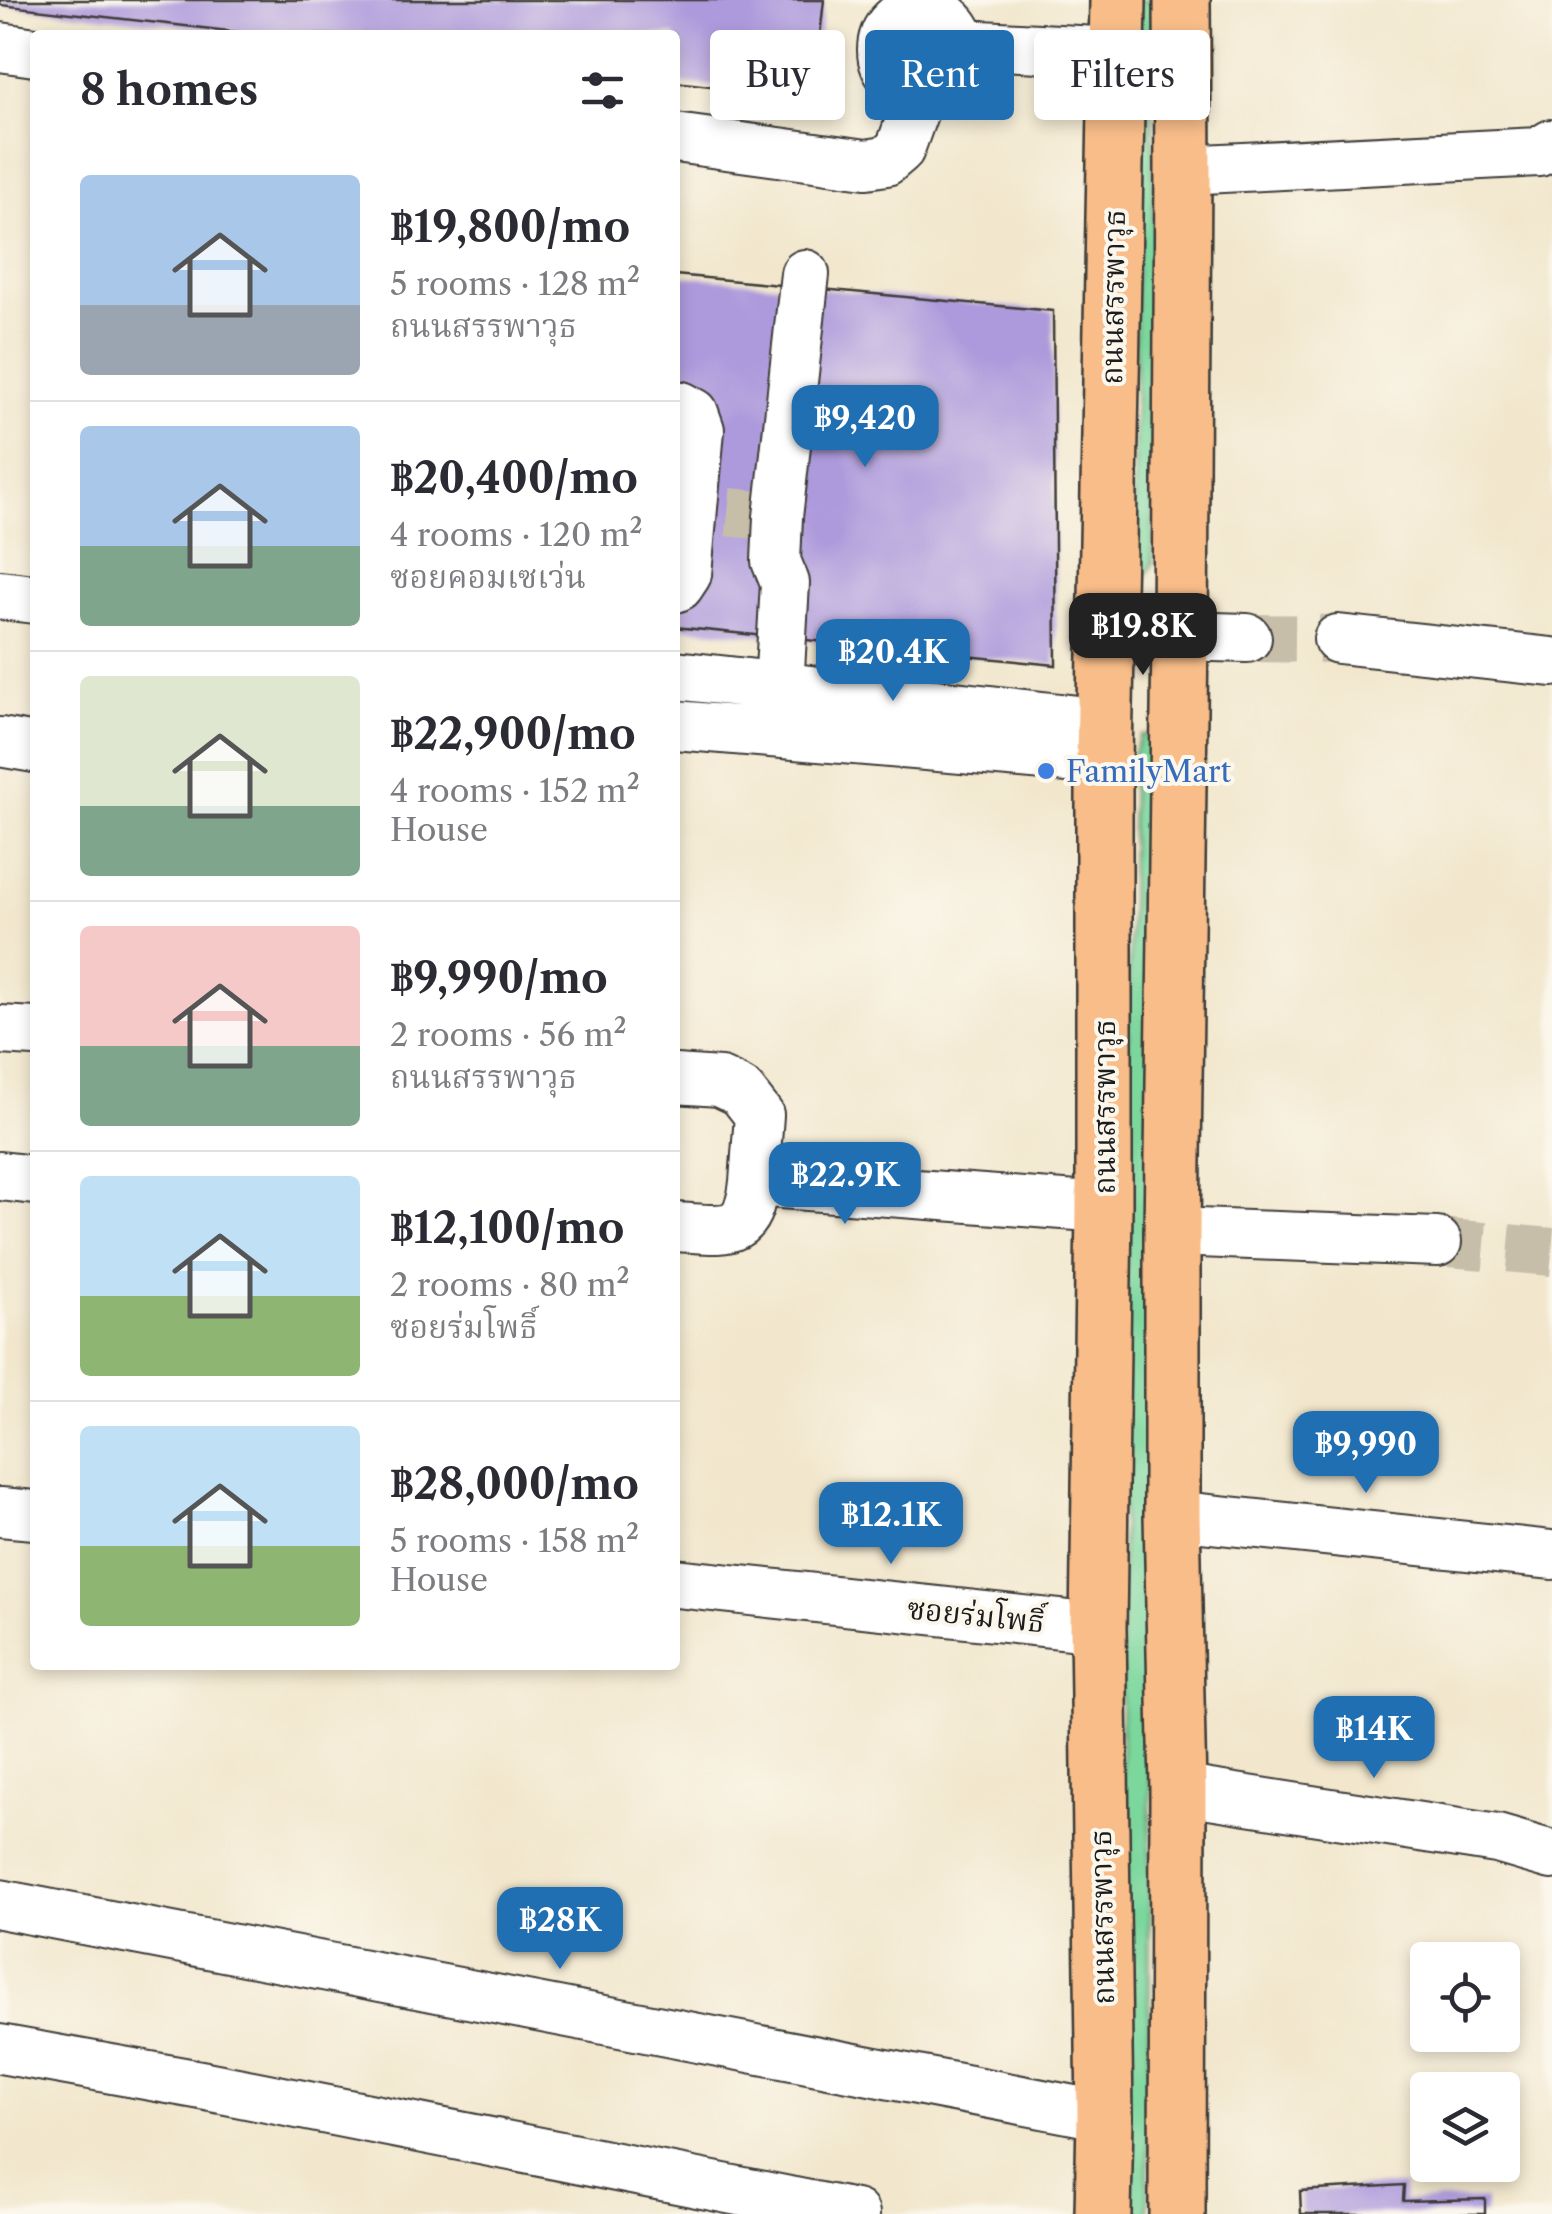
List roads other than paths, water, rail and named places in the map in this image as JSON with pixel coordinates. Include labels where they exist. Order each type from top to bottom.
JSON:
[{"type":"main road","points":[[1177,2214],[1178,1789],[1172,1516],[1172,1232],[1180,636],[1182,0]]},
{"type":"main road","name":"ถนนสรรพาวุธ","points":[[1103,2214],[1098,1628],[1104,1208],[1104,742],[1118,26]]},
{"type":"main road","points":[[1107,636],[1180,636]]},
{"type":"street","points":[[887,30],[908,12],[923,9],[945,19],[1118,26]]},
{"type":"street","points":[[0,47],[30,51]]},
{"type":"street","points":[[680,139],[866,164],[886,162],[900,149],[911,120]]},
{"type":"street","points":[[1183,170],[1539,152],[1552,144]]},
{"type":"street","points":[[765,686],[786,583],[776,560],[778,517],[805,274]]},
{"type":"street","points":[[680,406],[694,414],[700,430],[699,509],[687,574],[680,584]]},
{"type":"street","points":[[0,595],[30,598]]},
{"type":"street","points":[[1180,636],[1247,638]]},
{"type":"street","points":[[1338,639],[1552,662]]},
{"type":"street","points":[[680,677],[765,686],[1104,742]]},
{"type":"street","points":[[680,725],[1104,742]]},
{"type":"street","points":[[0,742],[30,747]]},
{"type":"street","points":[[0,1030],[30,1032]]},
{"type":"street","points":[[680,1079],[720,1082],[741,1092],[759,1115],[752,1203],[743,1221],[724,1230],[680,1227]]},
{"type":"street","points":[[0,1176],[30,1179]]},
{"type":"street","points":[[754,1182],[1104,1208]]},
{"type":"street","points":[[1172,1232],[1437,1242]]},
{"type":"street","points":[[0,1512],[30,1515]]},
{"type":"street","points":[[1172,1516],[1552,1554]]},
{"type":"street","name":"ซอยร่มโพธิ์","points":[[680,1584],[1098,1628]]},
{"type":"street","points":[[1178,1789],[1496,1839],[1552,1855]]},
{"type":"street","points":[[0,1904],[1105,2116]]},
{"type":"street","points":[[0,2049],[855,2214]]},
{"type":"tunnel","points":[[728,512],[778,517]]},
{"type":"tunnel","points":[[1247,638],[1338,639]]},
{"type":"tunnel","points":[[1437,1242],[1552,1252]]},
{"type":"place","name":"FamilyMart","points":[[1046,771]]}]
